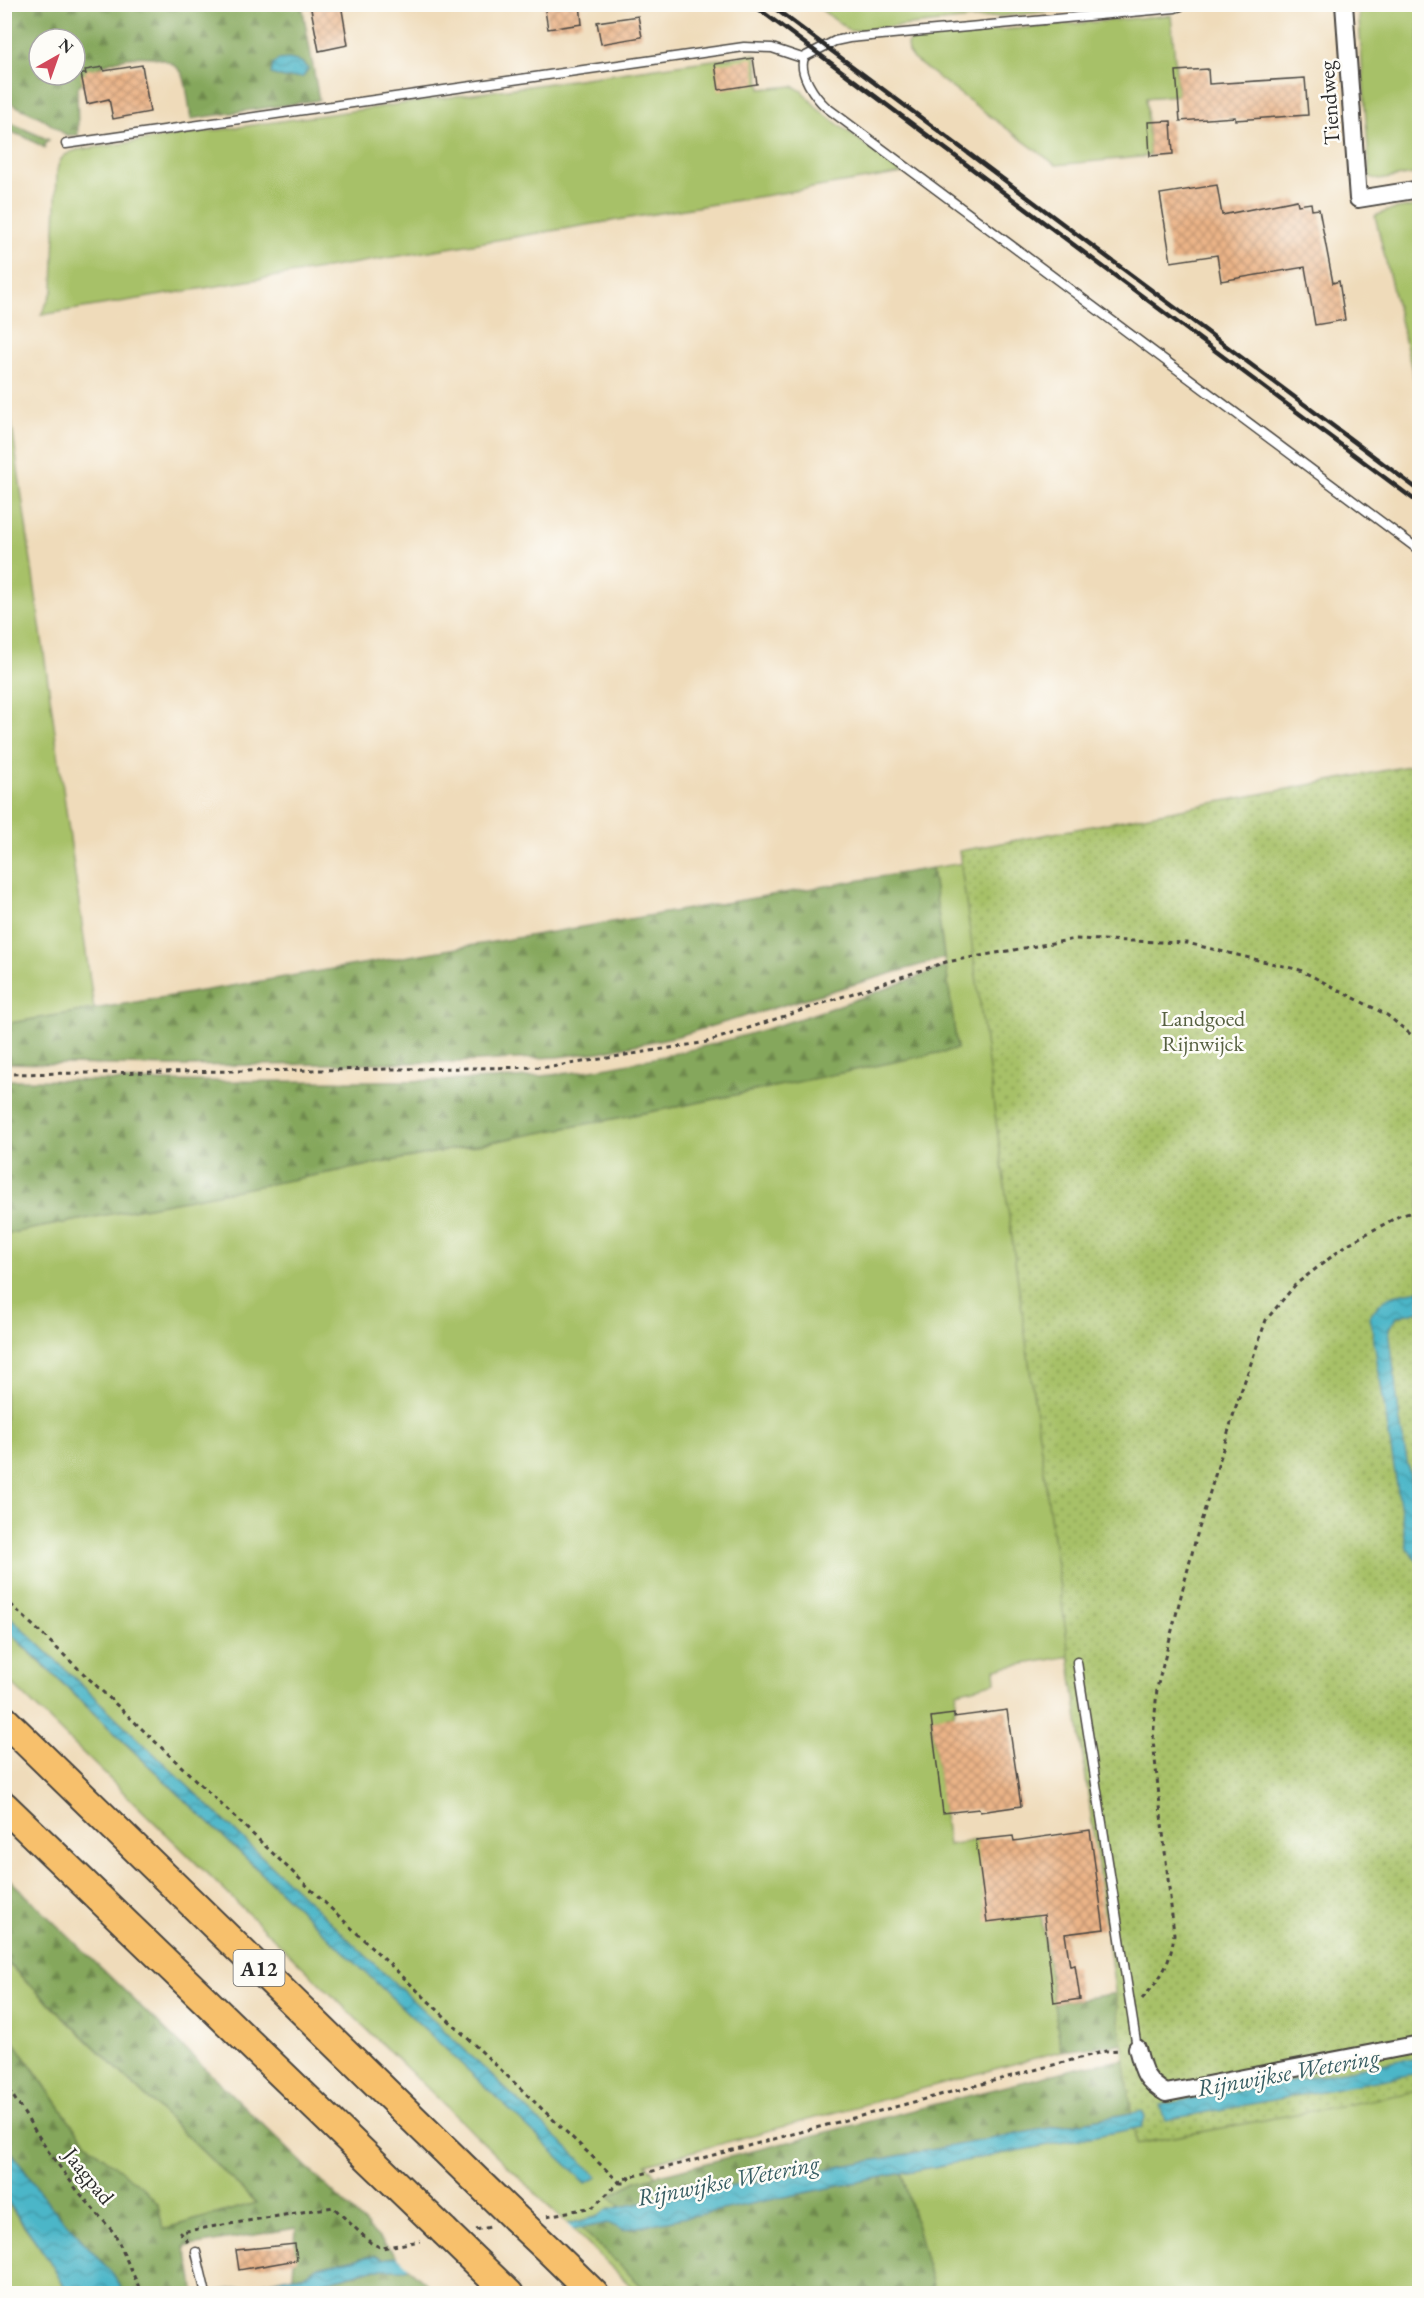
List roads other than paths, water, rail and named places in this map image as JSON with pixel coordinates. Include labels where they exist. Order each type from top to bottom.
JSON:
[{"type":"highway","name":"A12","points":[[4,1720],[507,2221],[549,2250],[594,2294]]},
{"type":"highway","name":"A12","points":[[4,1806],[436,2235],[479,2265],[508,2294]]},
{"type":"street","name":"Tiendweg","points":[[1344,4],[1358,199],[1419,189]]},
{"type":"street","points":[[1137,2048],[1144,2074],[1154,2086],[1166,2092],[1419,2044]]},
{"type":"lane","points":[[66,144],[744,47],[772,48],[804,58],[835,41],[849,38],[1175,9],[1187,4]]},
{"type":"lane","points":[[804,58],[802,65],[807,80],[816,96],[826,107],[1419,550]]},
{"type":"lane","points":[[1077,1662],[1137,2048]]},
{"type":"lane","points":[[196,2252],[206,2291]]},
{"type":"water","points":[[289,59],[301,62],[308,69],[303,77],[284,78],[271,74],[273,65],[278,60]]},
{"type":"water","points":[[1419,1290],[1419,1311],[1397,1317],[1389,1328],[1400,1423],[1419,1526],[1419,1562],[1407,1549],[1370,1316],[1381,1303],[1391,1296]]},
{"type":"water","points":[[5,1612],[598,2177],[586,2183],[5,1628]]},
{"type":"water","points":[[1419,2057],[1419,2073],[1165,2120],[1160,2105]]},
{"type":"water","points":[[1142,2111],[1145,2117],[1142,2127],[623,2230],[608,2223],[420,2259],[406,2269],[373,2269],[321,2283],[293,2283],[244,2293],[202,2294],[303,2276],[317,2267],[376,2255],[383,2259],[567,2224],[596,2217],[606,2210],[620,2207]]},
{"type":"water","points":[[4,2142],[47,2202],[113,2274],[125,2293],[68,2293],[49,2260],[5,2198]]},
{"type":"railway","points":[[752,4],[1420,504]]},
{"type":"railway","points":[[769,4],[1420,491]]},
{"type":"park label","name":"Landgoed Rijnwijck","points":[[1203,1030]]},
{"type":"water label","name":"Rijnwijkse Wetering","points":[[1288,2072]]},
{"type":"water label","name":"Rijnwijkse Wetering","points":[[728,2180]]}]
